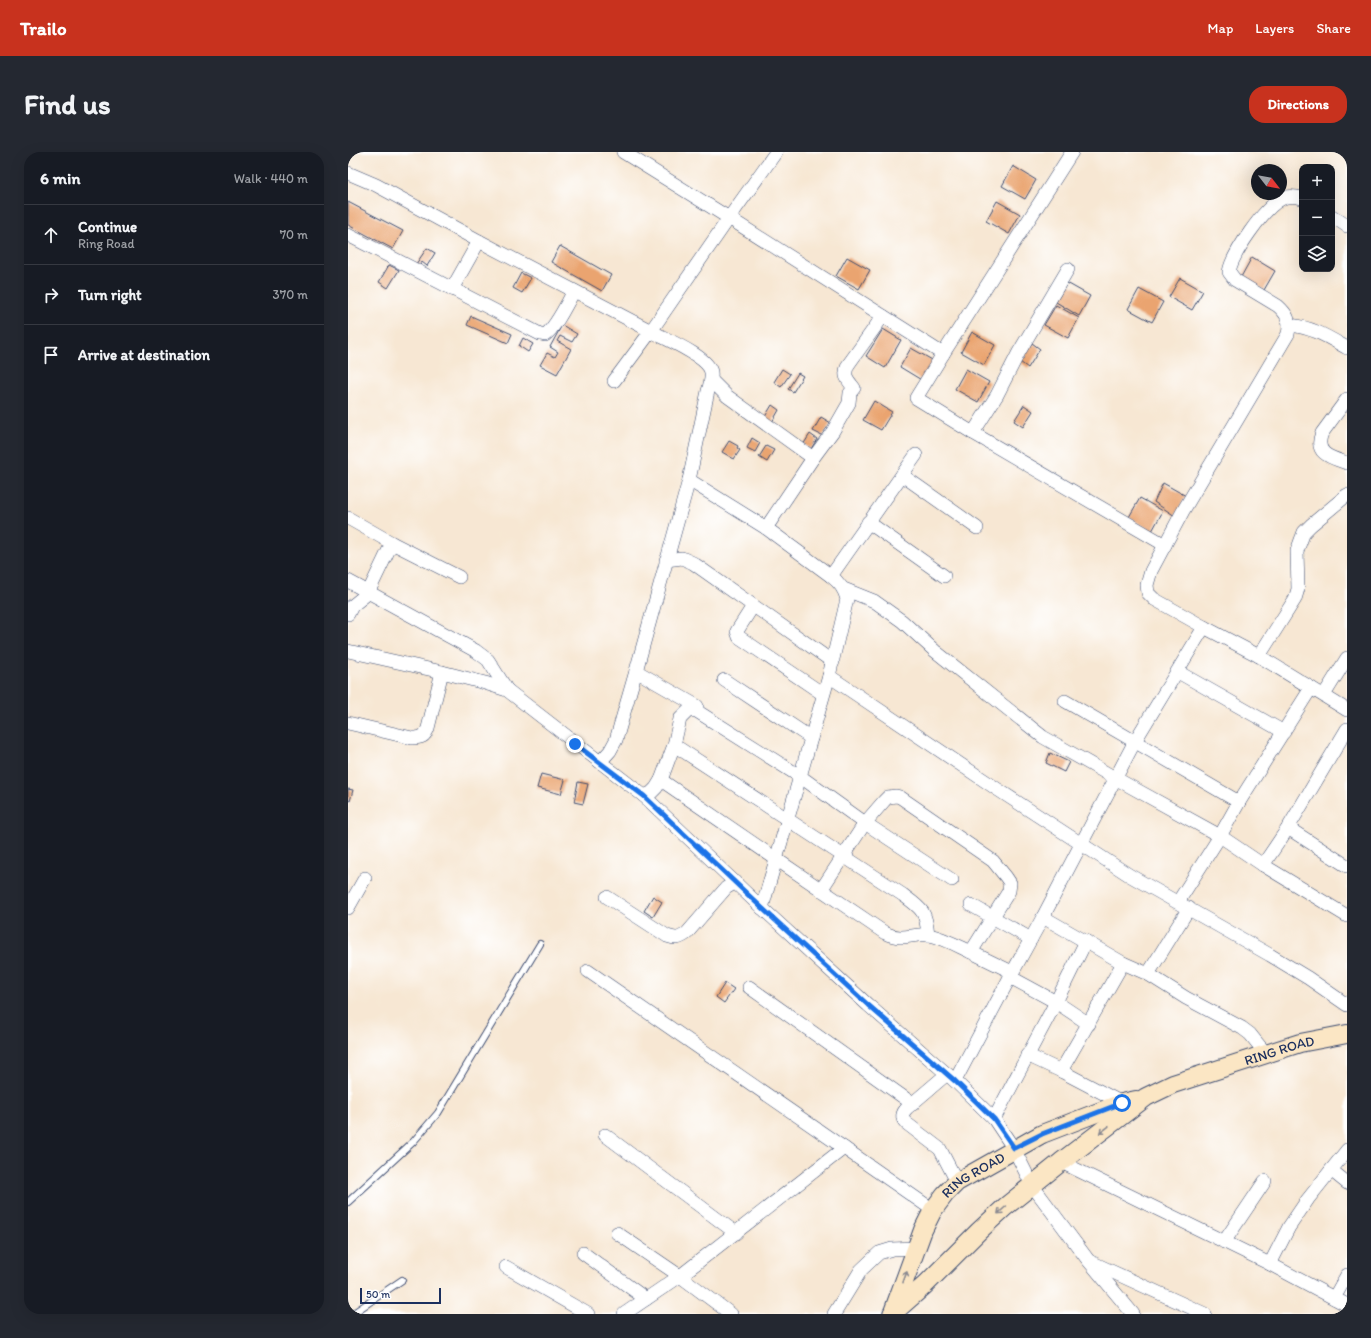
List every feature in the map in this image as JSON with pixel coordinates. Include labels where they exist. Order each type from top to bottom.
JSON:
[{"type":"main road","name":"RING ROAD","points":[[1146,1098],[1122,1103],[1042,1134],[1014,1148],[957,1182],[932,1210],[916,1248],[892,1314],[925,1285],[979,1231],[1032,1185],[1146,1098],[1173,1084],[1300,1043],[1347,1034]]},
{"type":"street","points":[[623,152],[943,354]]},
{"type":"street","points":[[614,381],[651,331],[728,218],[776,152]]},
{"type":"street","points":[[1072,152],[916,398],[1165,545]]},
{"type":"street","points":[[348,173],[376,185],[651,331],[700,358],[711,371],[712,381],[708,391],[689,480],[636,672],[616,740],[610,751],[600,762]]},
{"type":"street","points":[[1299,197],[1291,196],[1282,198],[1272,206],[1245,240],[1230,265],[1228,272],[1234,280],[1284,311],[1290,326],[1288,334],[1183,512],[1151,570],[1147,585],[1148,592],[1154,599],[1259,656],[1347,710]]},
{"type":"street","points":[[1335,218],[1347,226]]},
{"type":"street","points":[[348,235],[544,335],[548,333],[556,322],[574,291]]},
{"type":"street","points":[[452,289],[480,241]]},
{"type":"street","points":[[973,433],[1068,269]]},
{"type":"street","points":[[766,528],[833,431],[849,403],[850,393],[854,388],[846,378],[845,372],[848,365],[883,316]]},
{"type":"street","points":[[1290,326],[1304,327],[1318,331],[1347,348]]},
{"type":"street","points":[[712,381],[734,401],[813,458]]},
{"type":"street","points":[[1347,399],[1319,439],[1322,451],[1328,456],[1347,463]]},
{"type":"street","points":[[831,576],[916,455]]},
{"type":"street","points":[[902,475],[976,528]]},
{"type":"street","points":[[689,480],[766,528],[831,576],[844,589],[847,599],[833,662],[762,908]]},
{"type":"street","points":[[1259,656],[1295,600],[1298,589],[1297,551],[1304,532],[1347,495]]},
{"type":"street","points":[[348,518],[459,578]]},
{"type":"street","points":[[868,522],[944,576]]},
{"type":"street","points":[[348,614],[352,606],[368,593],[392,543]]},
{"type":"street","points":[[666,560],[682,558],[693,562],[833,662]]},
{"type":"street","points":[[348,581],[476,650],[488,660],[507,690]]},
{"type":"street","points":[[844,589],[874,601],[902,621],[935,651],[1043,737],[1220,836],[1263,865],[1347,916]]},
{"type":"street","points":[[753,606],[737,631],[739,637],[823,694]]},
{"type":"street","points":[[957,1182],[940,1149],[903,1120],[902,1115],[904,1111],[913,1104],[951,1078],[1031,939],[1135,741],[1204,627]]},
{"type":"street","points":[[348,651],[442,672],[490,684],[507,690],[644,796],[762,908],[868,1005],[951,1078],[994,1119],[1014,1148],[1032,1185],[1088,1260],[1133,1314]]},
{"type":"street","points":[[1324,695],[1347,658]]},
{"type":"street","points":[[348,723],[412,738],[423,737],[428,728],[442,672]]},
{"type":"street","points":[[636,672],[697,706]]},
{"type":"street","points":[[1178,672],[1284,732]]},
{"type":"street","points":[[829,676],[997,789],[1129,875],[1302,974],[1347,1005]]},
{"type":"street","points":[[724,680],[811,738]]},
{"type":"street","points":[[1148,974],[1183,905],[1239,802],[1312,688]]},
{"type":"street","points":[[1065,701],[1239,802]]},
{"type":"street","points":[[644,796],[651,793],[661,780],[674,744],[680,719],[688,711],[695,710],[801,777],[865,823],[952,880]]},
{"type":"street","points":[[1263,865],[1288,828],[1347,730]]},
{"type":"street","points":[[674,744],[845,855],[917,906],[925,916],[928,935]]},
{"type":"street","points":[[661,780],[821,890],[892,936],[905,938],[928,935],[971,952],[1011,974],[1089,1024]]},
{"type":"street","points":[[821,890],[865,823],[884,801],[888,797],[896,796],[906,800],[993,861],[1010,883],[1009,891],[971,952]]},
{"type":"street","points":[[1288,828],[1347,866]]},
{"type":"street","points":[[348,908],[366,878]]},
{"type":"street","points":[[607,897],[674,939],[680,938],[687,933],[726,888],[736,882]]},
{"type":"street","points":[[971,905],[1031,939]]},
{"type":"street","points":[[1043,917],[1123,963],[1148,974],[1186,998],[1242,1028],[1250,1034],[1266,1054]]},
{"type":"street","points":[[994,1119],[1056,1002],[1086,941]]},
{"type":"street","points":[[1061,1071],[1123,963]]},
{"type":"street","points":[[588,971],[932,1210]]},
{"type":"street","points":[[749,987],[913,1104]]},
{"type":"street","points":[[1027,1056],[1061,1071],[1122,1103]]},
{"type":"street","points":[[605,1135],[736,1233]]},
{"type":"street","points":[[624,1314],[680,1276],[844,1148]]},
{"type":"street","points":[[1270,1264],[1289,1227],[1347,1150]]},
{"type":"street","points":[[1061,1162],[1270,1264],[1347,1305]]},
{"type":"street","points":[[1331,1170],[1347,1183]]},
{"type":"street","points":[[1224,1242],[1265,1181]]},
{"type":"street","points":[[617,1233],[680,1276],[731,1314]]},
{"type":"street","points":[[834,1314],[861,1270],[879,1253],[892,1249],[916,1248]]},
{"type":"street","points":[[583,1253],[646,1299]]},
{"type":"street","points":[[1088,1260],[1205,1314]]},
{"type":"street","points":[[506,1267],[588,1314]]},
{"type":"street","points":[[1334,1298],[1347,1275]]},
{"type":"lane","points":[[348,1202],[413,1142],[438,1113],[540,944]]},
{"type":"lane","points":[[352,1314],[402,1280]]},
{"type":"building","points":[[1013,166],[1036,180],[1025,199],[1002,186]]},
{"type":"building","points":[[997,201],[1020,214],[1009,234],[986,221]]},
{"type":"building","points":[[348,202],[403,231],[393,249],[348,225]]},
{"type":"building","points":[[560,246],[611,275],[602,291],[551,262]]},
{"type":"building","points":[[427,248],[435,253],[427,266],[422,262],[419,267],[416,264]]},
{"type":"building","points":[[847,257],[870,270],[859,289],[836,276]]},
{"type":"building","points":[[1252,257],[1275,271],[1264,290],[1241,277]]},
{"type":"building","points":[[389,265],[399,270],[388,288],[379,282]]},
{"type":"building","points":[[521,273],[531,278],[522,293],[513,288]]},
{"type":"building","points":[[1180,278],[1203,291],[1192,310],[1169,297]]},
{"type":"building","points":[[1067,283],[1090,296],[1079,316],[1056,302]]},
{"type":"building","points":[[1139,289],[1163,302],[1152,322],[1128,309]]},
{"type":"building","points":[[1056,305],[1079,318],[1068,338],[1044,325]]},
{"type":"building","points":[[471,316],[512,334],[508,343],[467,325]]},
{"type":"building","points":[[562,325],[577,334],[572,342],[560,336],[557,341],[571,349],[557,374],[540,365],[547,353],[555,357],[558,352],[550,347]]},
{"type":"building","points":[[883,329],[901,340],[885,368],[866,356]]},
{"type":"building","points":[[972,332],[995,345],[984,365],[961,352]]},
{"type":"building","points":[[523,338],[533,344],[528,352],[519,346]]},
{"type":"building","points":[[1032,343],[1040,349],[1028,368],[1020,362]]},
{"type":"building","points":[[911,348],[934,361],[923,381],[900,367]]},
{"type":"building","points":[[782,369],[790,374],[781,387],[774,382]]},
{"type":"building","points":[[966,369],[989,382],[978,402],[955,389]]},
{"type":"building","points":[[798,373],[803,376],[793,392],[788,389]]},
{"type":"building","points":[[874,401],[892,412],[881,430],[863,420]]},
{"type":"building","points":[[772,405],[779,410],[771,424],[763,420]]},
{"type":"building","points":[[1024,405],[1033,411],[1023,427],[1014,421]]},
{"type":"building","points":[[821,417],[831,423],[823,436],[813,431]]},
{"type":"building","points":[[810,434],[817,439],[811,449],[803,445]]},
{"type":"building","points":[[752,438],[760,443],[755,452],[747,448]]},
{"type":"building","points":[[729,441],[738,446],[737,448],[740,450],[734,459],[722,452]]},
{"type":"building","points":[[766,446],[774,450],[767,462],[759,457]]},
{"type":"building","points":[[1163,483],[1186,496],[1175,516],[1154,502]]},
{"type":"building","points":[[1140,498],[1163,511],[1152,531],[1129,517]]},
{"type":"building","points":[[1050,753],[1069,762],[1064,772],[1046,763]]},
{"type":"building","points":[[541,774],[565,780],[561,794],[537,788]]},
{"type":"building","points":[[578,782],[588,784],[583,804],[574,802]]},
{"type":"building","points":[[348,789],[353,790],[350,801],[348,800]]},
{"type":"building","points":[[653,896],[662,902],[653,917],[644,911]]},
{"type":"building","points":[[725,983],[734,989],[724,1003],[716,997]]},
{"type":"route","points":[[575,744],[644,796],[762,908],[868,1005],[955,1081],[994,1119],[1014,1148],[1042,1134],[1122,1103]]}]
